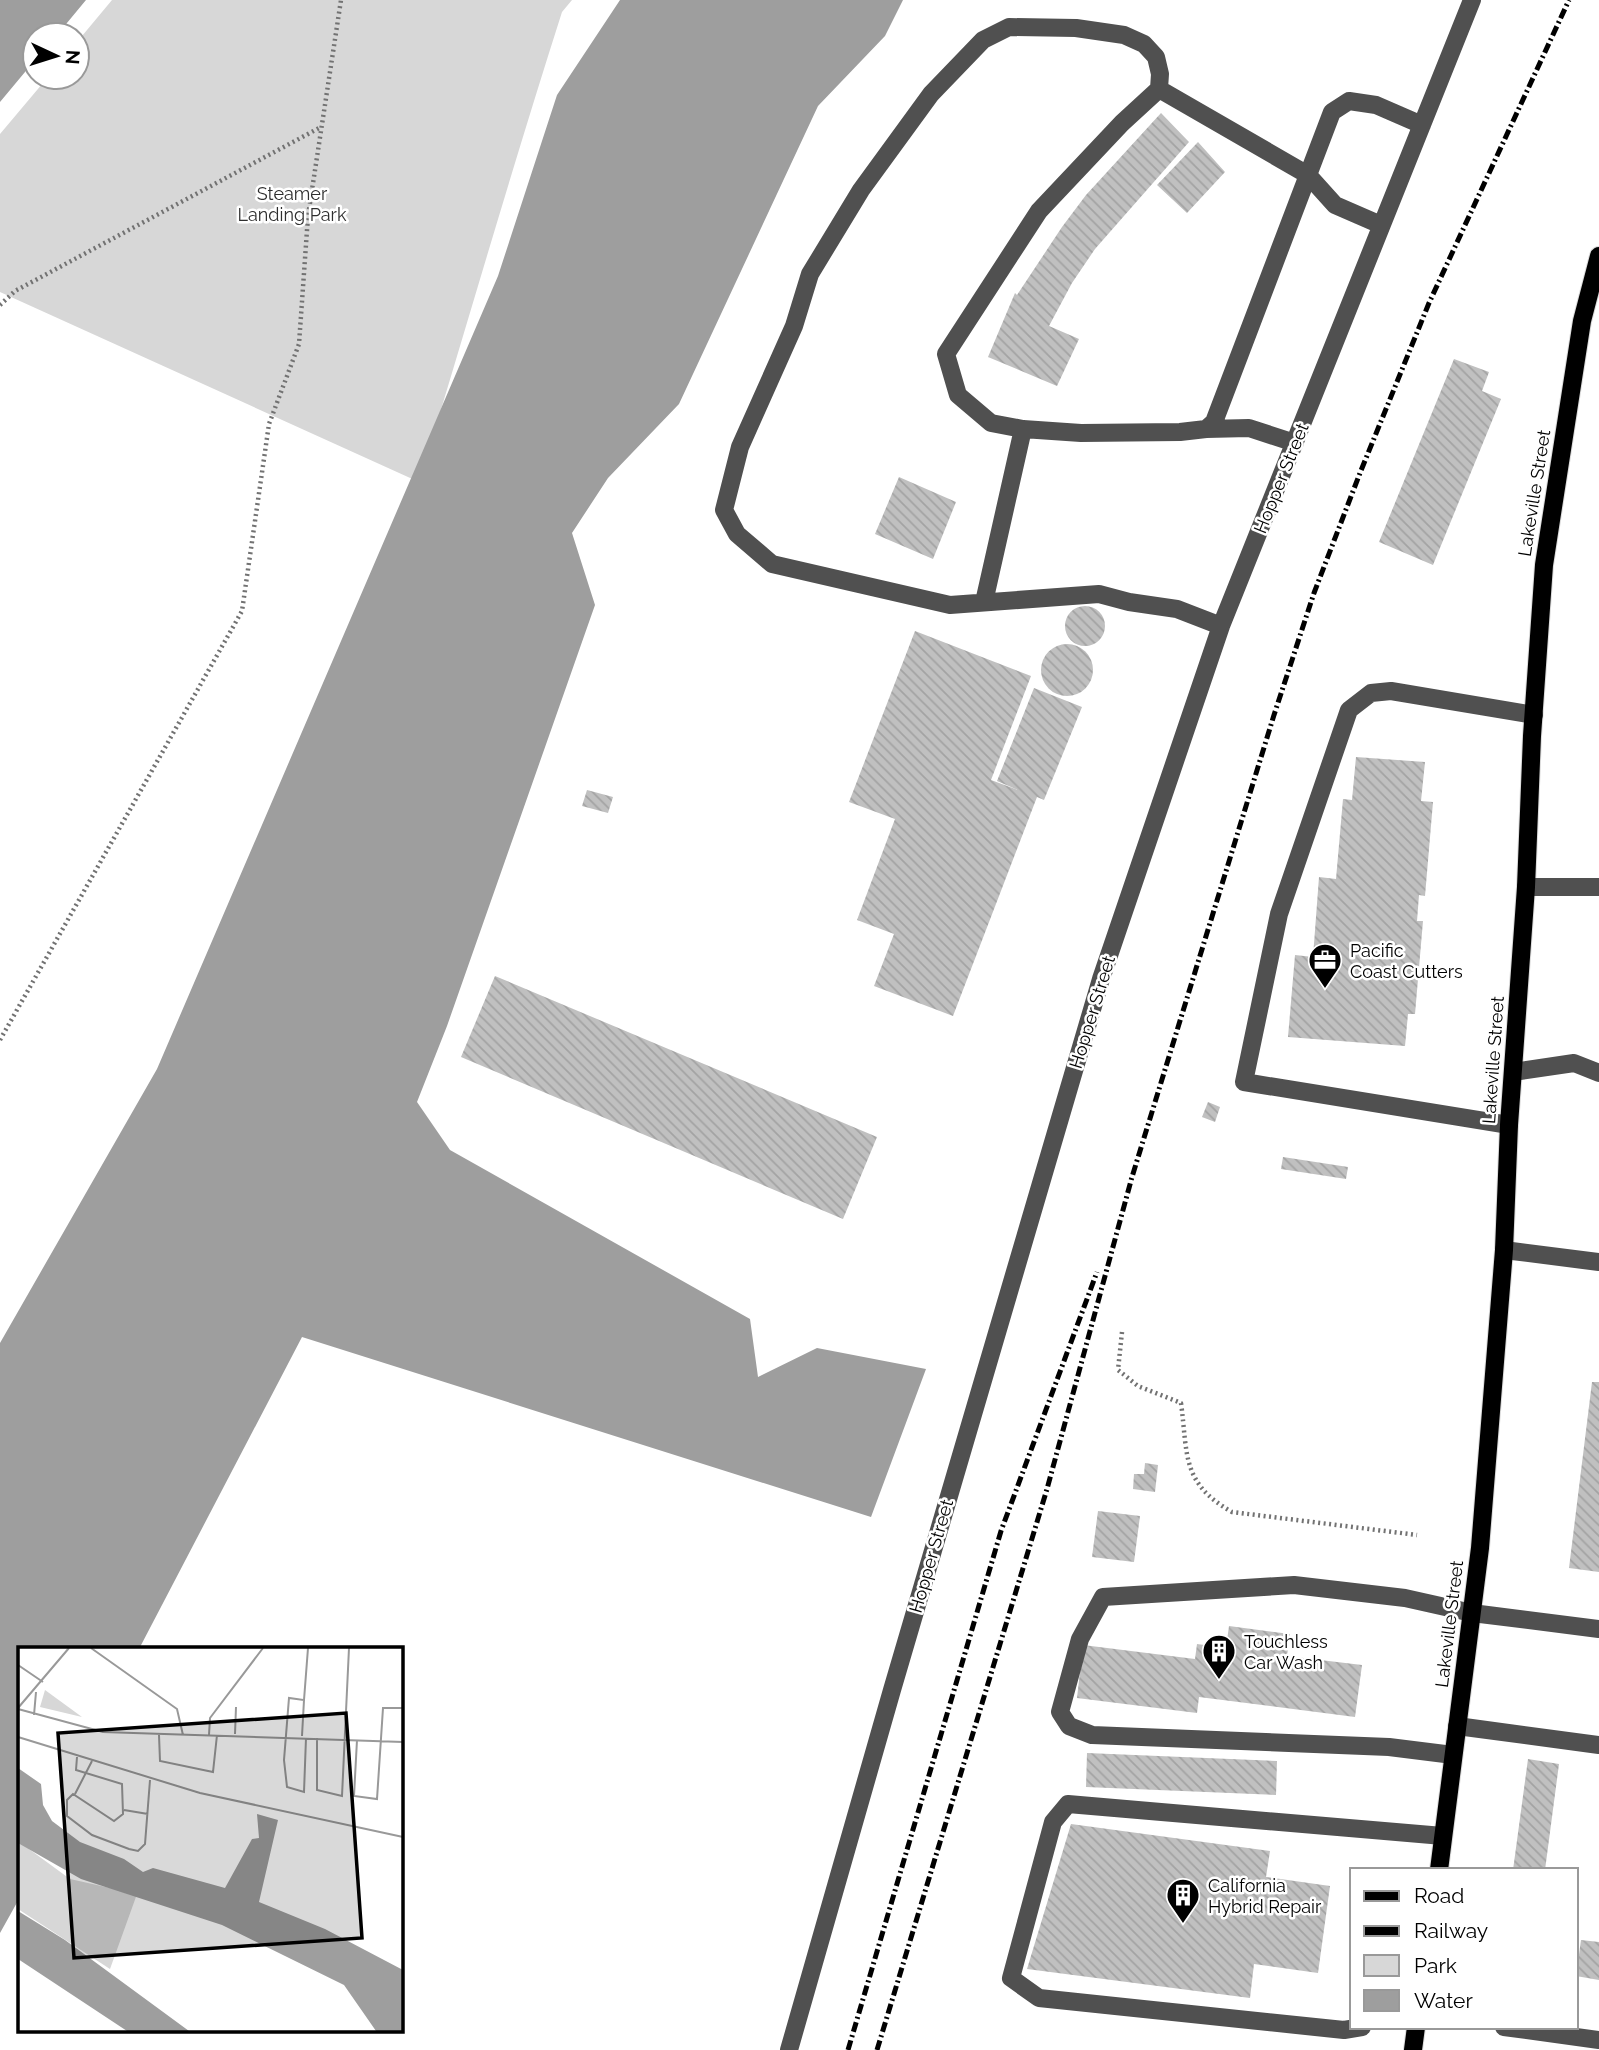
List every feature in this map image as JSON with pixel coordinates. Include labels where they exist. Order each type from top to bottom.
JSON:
[{"type":"main road","name":"Lakeville Street","points":[[1438,1868],[1480,1548],[1504,1250],[1509,1125],[1526,887],[1544,565],[1582,320],[1599,256]]},
{"type":"main road","points":[[1413,2050],[1416,2029]]},
{"type":"street","name":"Hopper Street","points":[[789,2050],[1101,979],[1221,626],[1472,0]]},
{"type":"street","points":[[1221,626],[1177,608],[1129,602],[1099,594],[950,605],[772,564],[737,534],[724,510],[740,447],[794,326],[810,274],[861,190],[931,94],[983,40],[1009,27],[1076,28],[1124,35],[1144,44],[1156,57],[1160,74],[1159,89],[1122,123],[1039,211],[946,354],[958,395],[991,422],[1023,429],[1093,433],[1249,428],[1295,443]]},
{"type":"street","points":[[1159,89],[1308,175],[1335,205],[1381,225]]},
{"type":"street","points":[[1206,429],[1214,422],[1332,112],[1349,100],[1376,105],[1422,125]]},
{"type":"street","points":[[984,602],[1023,429]]},
{"type":"street","points":[[1509,1125],[1244,1082],[1279,914],[1349,710],[1371,693],[1391,691],[1534,715]]},
{"type":"street","points":[[1526,887],[1599,887]]},
{"type":"street","points":[[1513,1072],[1574,1063],[1599,1073]]},
{"type":"street","points":[[1504,1250],[1599,1262]]},
{"type":"street","points":[[1453,1755],[1389,1747],[1092,1735],[1069,1726],[1060,1712],[1080,1639],[1102,1597],[1294,1585],[1405,1598],[1472,1613],[1599,1629]]},
{"type":"street","points":[[1457,1726],[1599,1745]]},
{"type":"street","points":[[1350,2029],[1039,1998],[1011,1978],[1053,1822],[1068,1804],[1443,1836]]},
{"type":"street","points":[[1519,2029],[1599,2040]]},
{"type":"path","points":[[0,1040],[242,611],[269,424],[299,344],[308,216],[341,0]]},
{"type":"path","points":[[0,305],[15,291],[321,127]]},
{"type":"path","points":[[1122,1332],[1118,1370],[1138,1386],[1181,1403],[1190,1470],[1201,1489],[1217,1503],[1233,1512],[1417,1535]]},
{"type":"green space","name":"Steamer Landing Park","points":[[112,0],[572,0],[562,12],[419,482],[0,292],[0,134],[36,91],[91,91],[91,25]]},
{"type":"water","points":[[0,0],[86,0],[69,21],[21,21],[21,77],[0,102]]},
{"type":"water","points":[[620,0],[903,0],[885,36],[818,106],[679,404],[608,478],[572,533],[595,605],[447,1026],[417,1102],[450,1150],[750,1319],[758,1377],[817,1348],[926,1369],[871,1517],[302,1337],[140,1647],[18,1647],[18,1901],[0,1933],[0,1343],[157,1069],[498,276],[557,95]]},
{"type":"building","points":[[1161,113],[1189,142],[1095,249],[1072,283],[1049,326],[1079,339],[1057,386],[988,357],[1015,293],[1017,295],[1086,195]]},
{"type":"building","points":[[1198,142],[1225,172],[1187,213],[1157,185]]},
{"type":"building","points":[[1454,359],[1489,372],[1482,391],[1501,399],[1433,565],[1379,542]]},
{"type":"building","points":[[899,477],[956,502],[933,559],[875,534]]},
{"type":"building","points":[[1085,606],[1099,612],[1105,626],[1099,640],[1085,646],[1071,640],[1065,626],[1071,612]]},
{"type":"building","points":[[915,631],[1031,676],[991,780],[1018,790],[997,781],[1034,688],[1082,707],[1044,800],[1037,797],[953,1016],[874,986],[894,934],[857,920],[895,819],[849,802]]},
{"type":"building","points":[[1067,644],[1086,651],[1093,670],[1086,689],[1067,696],[1048,689],[1041,670],[1048,651]]},
{"type":"building","points":[[1356,757],[1425,762],[1421,801],[1433,802],[1425,896],[1419,895],[1417,921],[1423,921],[1415,1014],[1408,1014],[1405,1046],[1288,1037],[1295,955],[1313,957],[1319,877],[1336,879],[1343,799],[1352,800]]},
{"type":"building","points":[[587,790],[613,797],[608,813],[582,806]]},
{"type":"building","points":[[495,976],[877,1137],[843,1219],[461,1057]]},
{"type":"building","points":[[1208,1102],[1220,1107],[1215,1122],[1202,1117]]},
{"type":"building","points":[[1283,1157],[1348,1167],[1346,1179],[1281,1169]]},
{"type":"building","points":[[1592,1382],[1599,1382],[1599,1572],[1569,1568]]},
{"type":"building","points":[[1145,1463],[1158,1465],[1155,1492],[1133,1489],[1134,1474],[1144,1474]]},
{"type":"building","points":[[1098,1511],[1140,1516],[1134,1562],[1092,1557]]},
{"type":"building","name":"Touchless Car Wash","points":[[1229,1626],[1290,1634],[1287,1656],[1362,1665],[1355,1717],[1199,1697],[1197,1713],[1077,1698],[1083,1645],[1195,1659],[1197,1644],[1226,1648]]},
{"type":"building","points":[[1087,1753],[1277,1761],[1276,1795],[1086,1787]]},
{"type":"building","points":[[1528,1759],[1559,1764],[1545,1868],[1513,1868]]},
{"type":"building","name":"California Hybrid Repair","points":[[1071,1824],[1270,1851],[1266,1877],[1330,1886],[1318,1973],[1254,1964],[1250,1998],[1027,1969]]},
{"type":"building","points":[[1581,1940],[1599,1942],[1599,1980],[1578,1976]]},
{"type":"railway","points":[[877,2050],[1047,1489],[1132,1177],[1314,593],[1429,303],[1569,0]]},
{"type":"railway","points":[[848,2050],[1001,1531],[1097,1272]]},
{"type":"place","name":"Pacific Coast Cutters","points":[[1325,990]]},
{"type":"place","name":"Touchless Car Wash","points":[[1219,1681]]},
{"type":"place","name":"California Hybrid Repair","points":[[1183,1925]]}]
